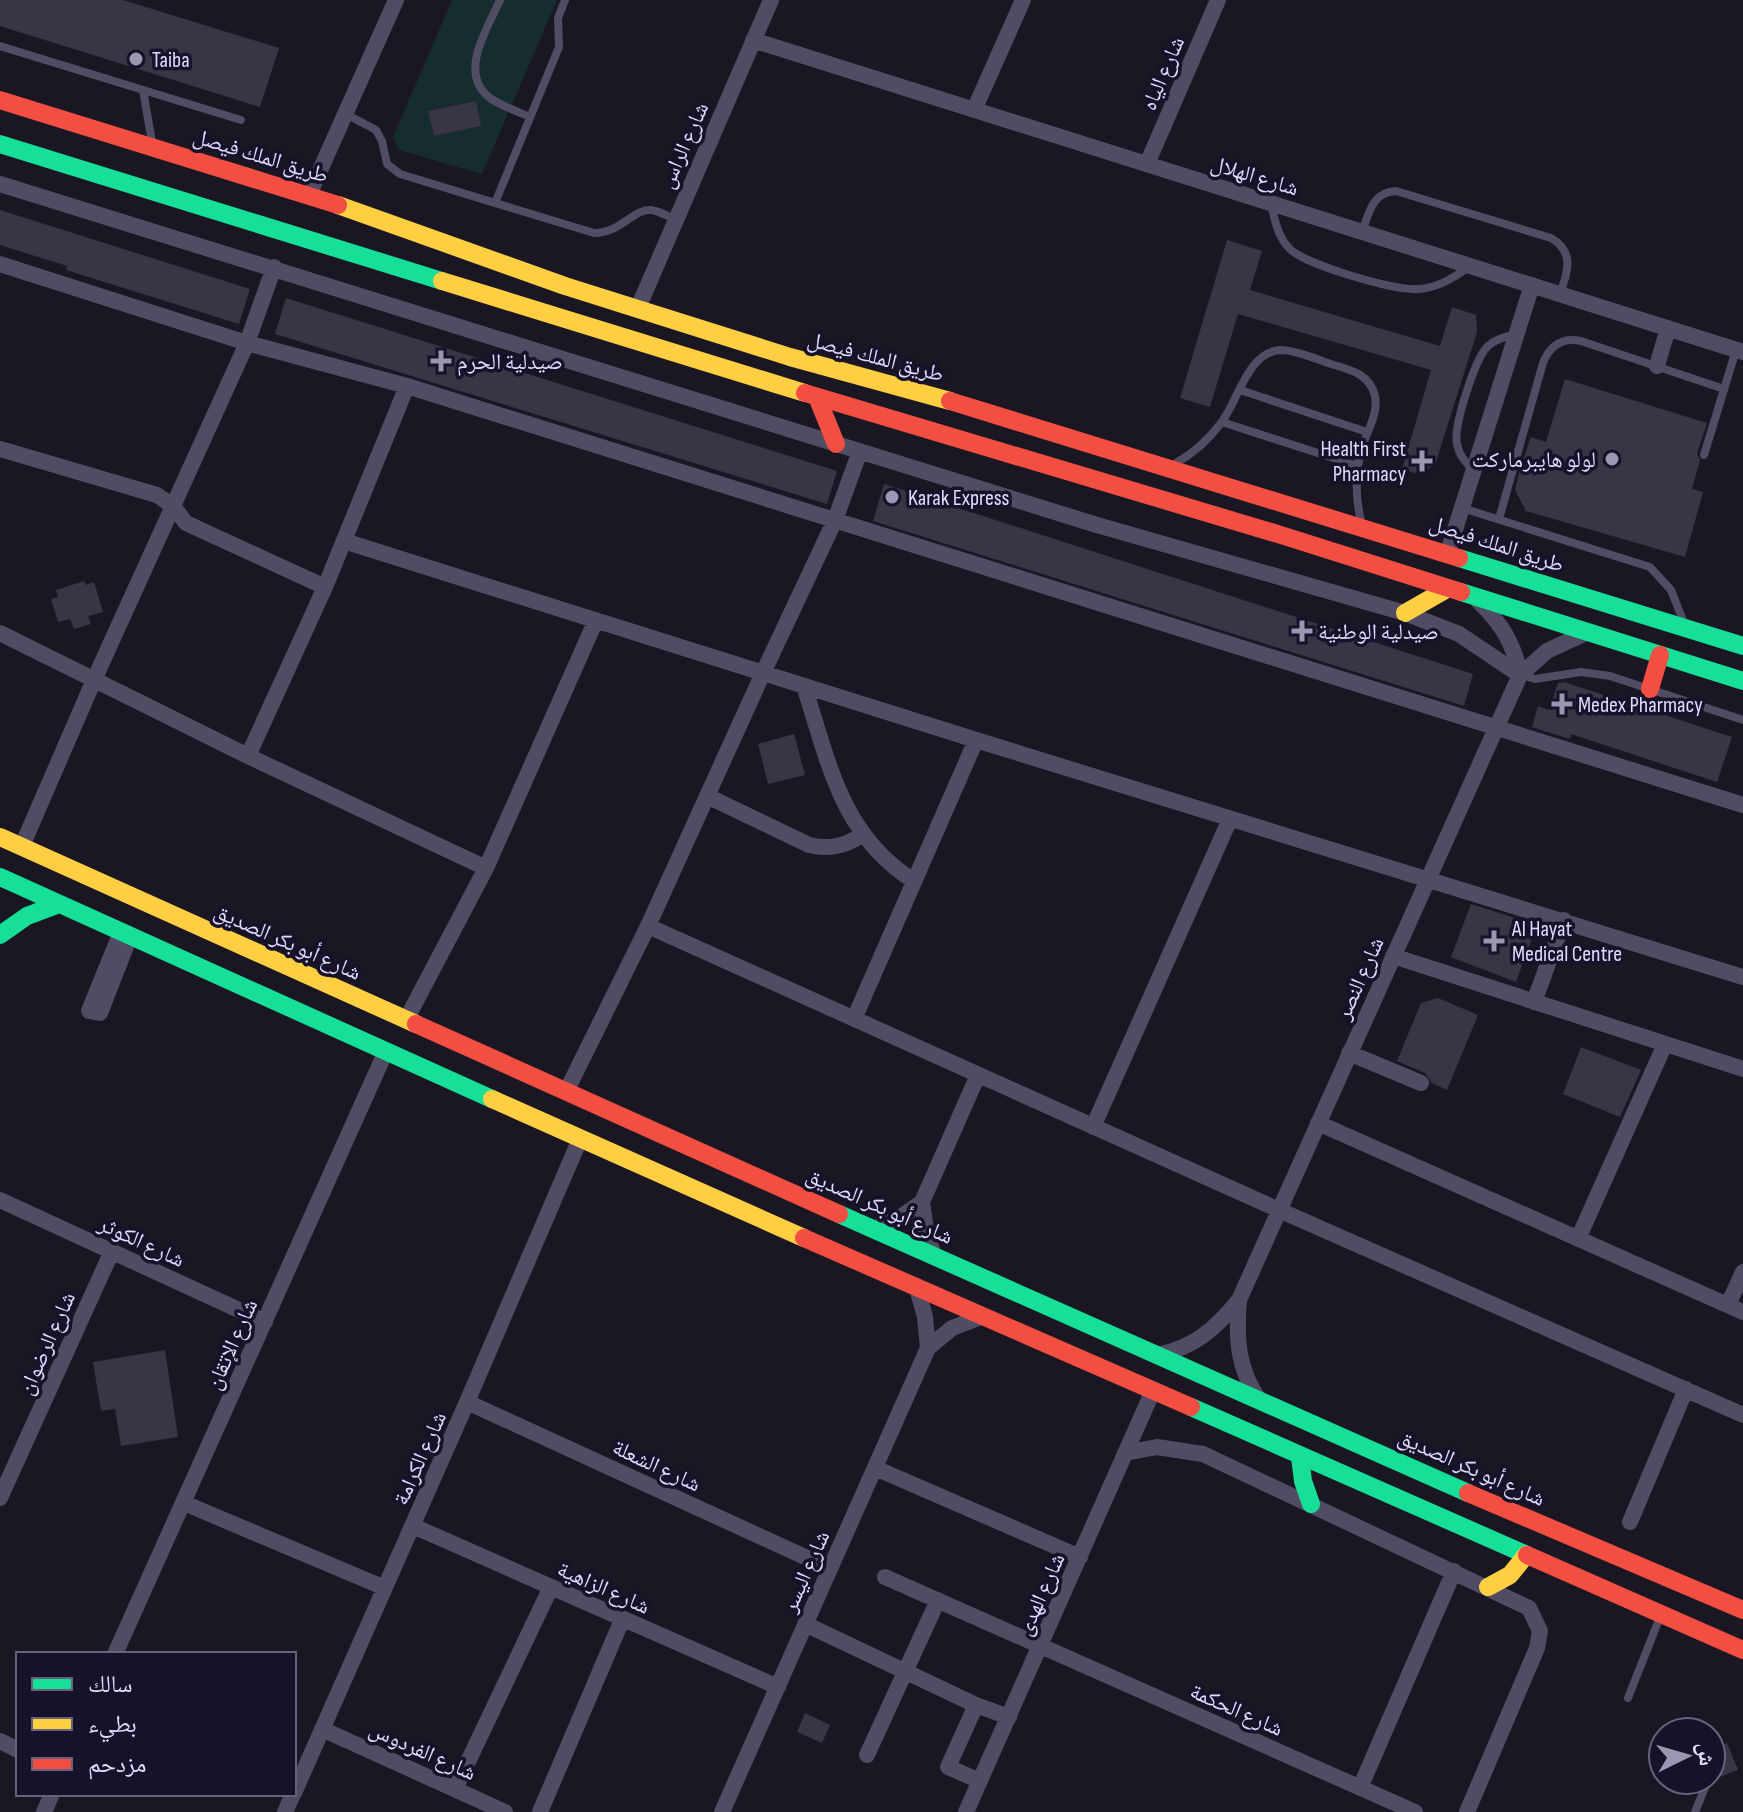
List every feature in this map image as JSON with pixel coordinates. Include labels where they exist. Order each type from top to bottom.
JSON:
[{"type":"street","points":[[309,195],[396,0]]},
{"type":"street","name":"شارع الراس","points":[[638,308],[771,0]]},
{"type":"street","points":[[974,110],[1023,0]]},
{"type":"street","name":"شارع الياه","points":[[1147,164],[1218,0]]},
{"type":"street","name":"شارع الهلال","points":[[753,40],[1740,350]]},
{"type":"street","name":"طريق الملك فيصل","points":[[0,100],[309,195],[565,286],[790,357],[1170,466],[1743,646]]},
{"type":"street","points":[[0,144],[817,397],[1080,474],[1743,681]]},
{"type":"street","points":[[0,184],[1097,525],[1405,613],[1459,634],[1520,675]]},
{"type":"street","points":[[332,248],[427,266],[623,324],[631,321],[638,308]]},
{"type":"street","points":[[0,264],[247,343],[407,386],[1743,805]]},
{"type":"street","points":[[22,846],[247,343],[274,267]]},
{"type":"street","points":[[1448,552],[1532,285]]},
{"type":"street","points":[[1657,366],[1668,328]]},
{"type":"street","points":[[248,756],[325,587],[407,386]]},
{"type":"street","points":[[817,397],[836,444]]},
{"type":"street","points":[[0,449],[157,495],[173,506],[186,523],[325,587]]},
{"type":"street","points":[[566,1092],[648,926],[835,520],[860,451]]},
{"type":"street","points":[[344,541],[1743,977]]},
{"type":"street","points":[[1405,613],[1447,589]]},
{"type":"street","points":[[1475,598],[1493,615],[1508,637],[1520,675]]},
{"type":"street","points":[[406,1020],[486,868],[596,620]]},
{"type":"street","name":"شارع النصر","points":[[1157,1355],[1200,1340],[1239,1300],[1520,675],[1547,651],[1588,632]]},
{"type":"street","points":[[0,633],[248,756],[486,868]]},
{"type":"street","points":[[1650,689],[1660,655]]},
{"type":"street","points":[[804,686],[837,788],[862,835],[886,861],[914,881]]},
{"type":"street","points":[[854,1019],[976,740]]},
{"type":"street","points":[[707,796],[809,845],[840,846],[862,835]]},
{"type":"street","points":[[1093,1127],[1230,819]]},
{"type":"street","name":"شارع أبو بكر الصديق","points":[[0,837],[1261,1402],[1607,1554],[1743,1610]]},
{"type":"street","points":[[0,877],[1152,1393],[1743,1650]]},
{"type":"street","points":[[0,935],[29,913],[59,904]]},
{"type":"street","points":[[1534,1002],[1564,920]]},
{"type":"street","points":[[648,926],[1743,1415]]},
{"type":"street","points":[[121,932],[178,943],[272,986],[284,985],[289,975],[275,961]]},
{"type":"street","points":[[1393,956],[1743,1069]]},
{"type":"street","points":[[1578,1239],[1665,1044]]},
{"type":"street","name":"شارع الإتقان","points":[[116,1652],[386,1051]]},
{"type":"street","points":[[1349,1053],[1421,1083]]},
{"type":"street","points":[[874,1229],[899,1218],[922,1202],[978,1075]]},
{"type":"street","points":[[1318,1123],[1736,1308],[1743,1272]]},
{"type":"street","name":"شارع الكرامة","points":[[296,1788],[580,1139]]},
{"type":"street","name":"شارع الكوثر","points":[[0,1200],[265,1322]]},
{"type":"street","points":[[922,1202],[934,1256]]},
{"type":"street","name":"شارع الرضوان","points":[[0,1498],[112,1251]]},
{"type":"street","points":[[917,1288],[925,1317],[928,1348]]},
{"type":"street","name":"شارع النصر","points":[[1239,1300],[1239,1360],[1261,1402]]},
{"type":"street","points":[[928,1348],[952,1328],[981,1317]]},
{"type":"street","name":"شارع اليسر","points":[[722,1812],[928,1348]]},
{"type":"street","points":[[1630,1522],[1686,1389]]},
{"type":"street","name":"شارع الهدى","points":[[966,1812],[1152,1393]]},
{"type":"street","name":"شارع الشعلة","points":[[467,1402],[829,1568]]},
{"type":"street","points":[[1125,1453],[1157,1447],[1188,1449],[1218,1459],[1529,1608],[1538,1623],[1539,1640],[1467,1812]]},
{"type":"street","points":[[1300,1457],[1303,1481],[1311,1504]]},
{"type":"street","points":[[875,1468],[1080,1557]]},
{"type":"street","points":[[184,1503],[385,1588]]},
{"type":"street","name":"شارع الزاهية","points":[[413,1526],[778,1687]]},
{"type":"street","points":[[1488,1587],[1510,1575],[1526,1555]]},
{"type":"street","points":[[1360,1788],[1454,1571]]},
{"type":"street","name":"شارع الحكمة","points":[[885,1577],[1415,1812]]},
{"type":"street","points":[[455,1789],[551,1587]]},
{"type":"street","points":[[867,1755],[938,1600]]},
{"type":"street","points":[[540,1812],[622,1620]]},
{"type":"street","points":[[805,1624],[976,1705],[1009,1717]]},
{"type":"street","points":[[976,1705],[948,1767],[980,1781]]},
{"type":"street","name":"شارع الفردوس","points":[[322,1729],[505,1812]]},
{"type":"lane","points":[[500,0],[477,53],[475,73],[490,98],[530,117]]},
{"type":"lane","points":[[495,203],[559,47],[558,18],[565,0]]},
{"type":"lane","points":[[0,46],[241,120]]},
{"type":"lane","points":[[143,90],[153,147]]},
{"type":"lane","points":[[346,114],[376,130],[382,141],[383,156],[392,170],[495,203],[594,233],[619,227],[642,210],[653,210],[675,219]]},
{"type":"lane","points":[[1362,232],[1375,199],[1385,192],[1396,191],[1551,238],[1562,246],[1568,258],[1567,274],[1560,294]]},
{"type":"lane","points":[[1270,203],[1278,232],[1296,254],[1391,287],[1429,288],[1471,266]]},
{"type":"lane","points":[[1474,470],[1463,459],[1457,445],[1458,423],[1482,353],[1494,342],[1517,335]]},
{"type":"lane","points":[[1499,519],[1543,363],[1549,350],[1561,342],[1575,340],[1724,389]]},
{"type":"lane","points":[[1704,455],[1724,389],[1740,350]]},
{"type":"lane","points":[[1170,466],[1199,447],[1222,422],[1257,362],[1274,351],[1288,351],[1356,372],[1369,383],[1375,399],[1374,415],[1358,466],[1357,502],[1363,526]]},
{"type":"lane","points":[[1240,390],[1367,432]]},
{"type":"lane","points":[[1222,422],[1358,466]]},
{"type":"lane","points":[[1462,508],[1650,567],[1671,590],[1686,628]]},
{"type":"lane","points":[[1520,675],[1535,679],[1569,673],[1596,673],[1743,720]]},
{"type":"lane","points":[[1628,1698],[1661,1614]]},
{"type":"green space","points":[[452,0],[557,0],[482,174],[399,150],[393,137]],"holes":[[[475,101],[480,126],[434,136],[429,111]]]},
{"type":"building","points":[[0,0],[123,0],[279,48],[260,107],[0,26]]},
{"type":"building","points":[[476,101],[481,126],[434,136],[428,111]]},
{"type":"building","points":[[0,210],[250,289],[239,324],[66,270],[67,266],[0,245]]},
{"type":"building","points":[[1227,240],[1262,251],[1250,290],[1440,346],[1452,307],[1476,315],[1477,332],[1435,465],[1418,474],[1402,469],[1431,370],[1238,314],[1210,407],[1180,398]]},
{"type":"building","points":[[286,298],[837,471],[827,504],[275,334]]},
{"type":"building","name":"لولو هايبرماركت","points":[[1565,379],[1707,423],[1697,453],[1700,460],[1692,489],[1703,492],[1685,557],[1526,511],[1515,490],[1520,469],[1531,437],[1546,442]]},
{"type":"building","points":[[884,484],[1473,674],[1464,706],[873,521]]},
{"type":"building","points":[[84,581],[86,585],[94,582],[103,612],[88,616],[91,624],[74,629],[70,619],[58,622],[51,599],[58,597],[56,590]]},
{"type":"building","points":[[1564,682],[1732,737],[1717,782],[1571,734],[1570,739],[1532,727],[1538,706],[1549,710],[1558,683]]},
{"type":"building","points":[[794,734],[805,775],[768,784],[758,744]]},
{"type":"building","name":"Al Hayat Medical Centre","points":[[1471,904],[1537,925],[1516,982],[1451,957]]},
{"type":"building","points":[[1438,998],[1478,1015],[1447,1090],[1432,1083],[1425,1073],[1397,1061],[1421,1003]]},
{"type":"building","points":[[1581,1047],[1641,1070],[1620,1117],[1563,1094]]},
{"type":"building","points":[[165,1350],[178,1437],[121,1446],[115,1409],[101,1411],[93,1362]]},
{"type":"building","points":[[805,1713],[830,1725],[822,1743],[797,1732]]},
{"type":"building","points":[[1727,1743],[1738,1770],[1727,1774]]},
{"type":"traffic: fast","points":[[0,144],[442,281]]},
{"type":"traffic: fast","points":[[1459,558],[1743,646]]},
{"type":"traffic: fast","points":[[1461,592],[1743,681]]},
{"type":"traffic: fast","points":[[0,877],[492,1099]]},
{"type":"traffic: fast","points":[[0,935],[27,916],[59,904]]},
{"type":"traffic: fast","points":[[839,1214],[1468,1493]]},
{"type":"traffic: fast","points":[[1191,1407],[1527,1555]]},
{"type":"traffic: fast","points":[[1300,1457],[1303,1481],[1311,1504]]},
{"type":"traffic: slow","points":[[338,205],[565,286],[790,357],[950,401]]},
{"type":"traffic: slow","points":[[442,281],[805,393]]},
{"type":"traffic: slow","points":[[1405,613],[1447,589]]},
{"type":"traffic: slow","points":[[0,837],[416,1024]]},
{"type":"traffic: slow","points":[[492,1099],[804,1238]]},
{"type":"traffic: slow","points":[[1488,1587],[1510,1575],[1526,1555]]},
{"type":"traffic: jam","points":[[0,100],[338,205]]},
{"type":"traffic: jam","points":[[805,393],[1461,592]]},
{"type":"traffic: jam","points":[[817,397],[836,444]]},
{"type":"traffic: jam","points":[[950,401],[1459,558]]},
{"type":"traffic: jam","points":[[1650,689],[1660,655]]},
{"type":"traffic: jam","points":[[416,1024],[839,1214]]},
{"type":"traffic: jam","points":[[804,1238],[1191,1407]]},
{"type":"traffic: jam","points":[[1468,1493],[1743,1610]]},
{"type":"traffic: jam","points":[[1527,1555],[1743,1650]]},
{"type":"place","name":"Taiba","points":[[136,59]]},
{"type":"place","name":"صيدلية الحرم","points":[[441,361]]},
{"type":"place","name":"لولو هايبرماركت","points":[[1612,459]]},
{"type":"place","name":"Health First Pharmacy","points":[[1422,461]]},
{"type":"place","name":"Karak Express","points":[[892,497]]},
{"type":"place","name":"صيدلية الوطنية","points":[[1302,631]]},
{"type":"place","name":"Medex Pharmacy","points":[[1562,704]]},
{"type":"place","name":"Al Hayat Medical Centre","points":[[1494,941]]}]
